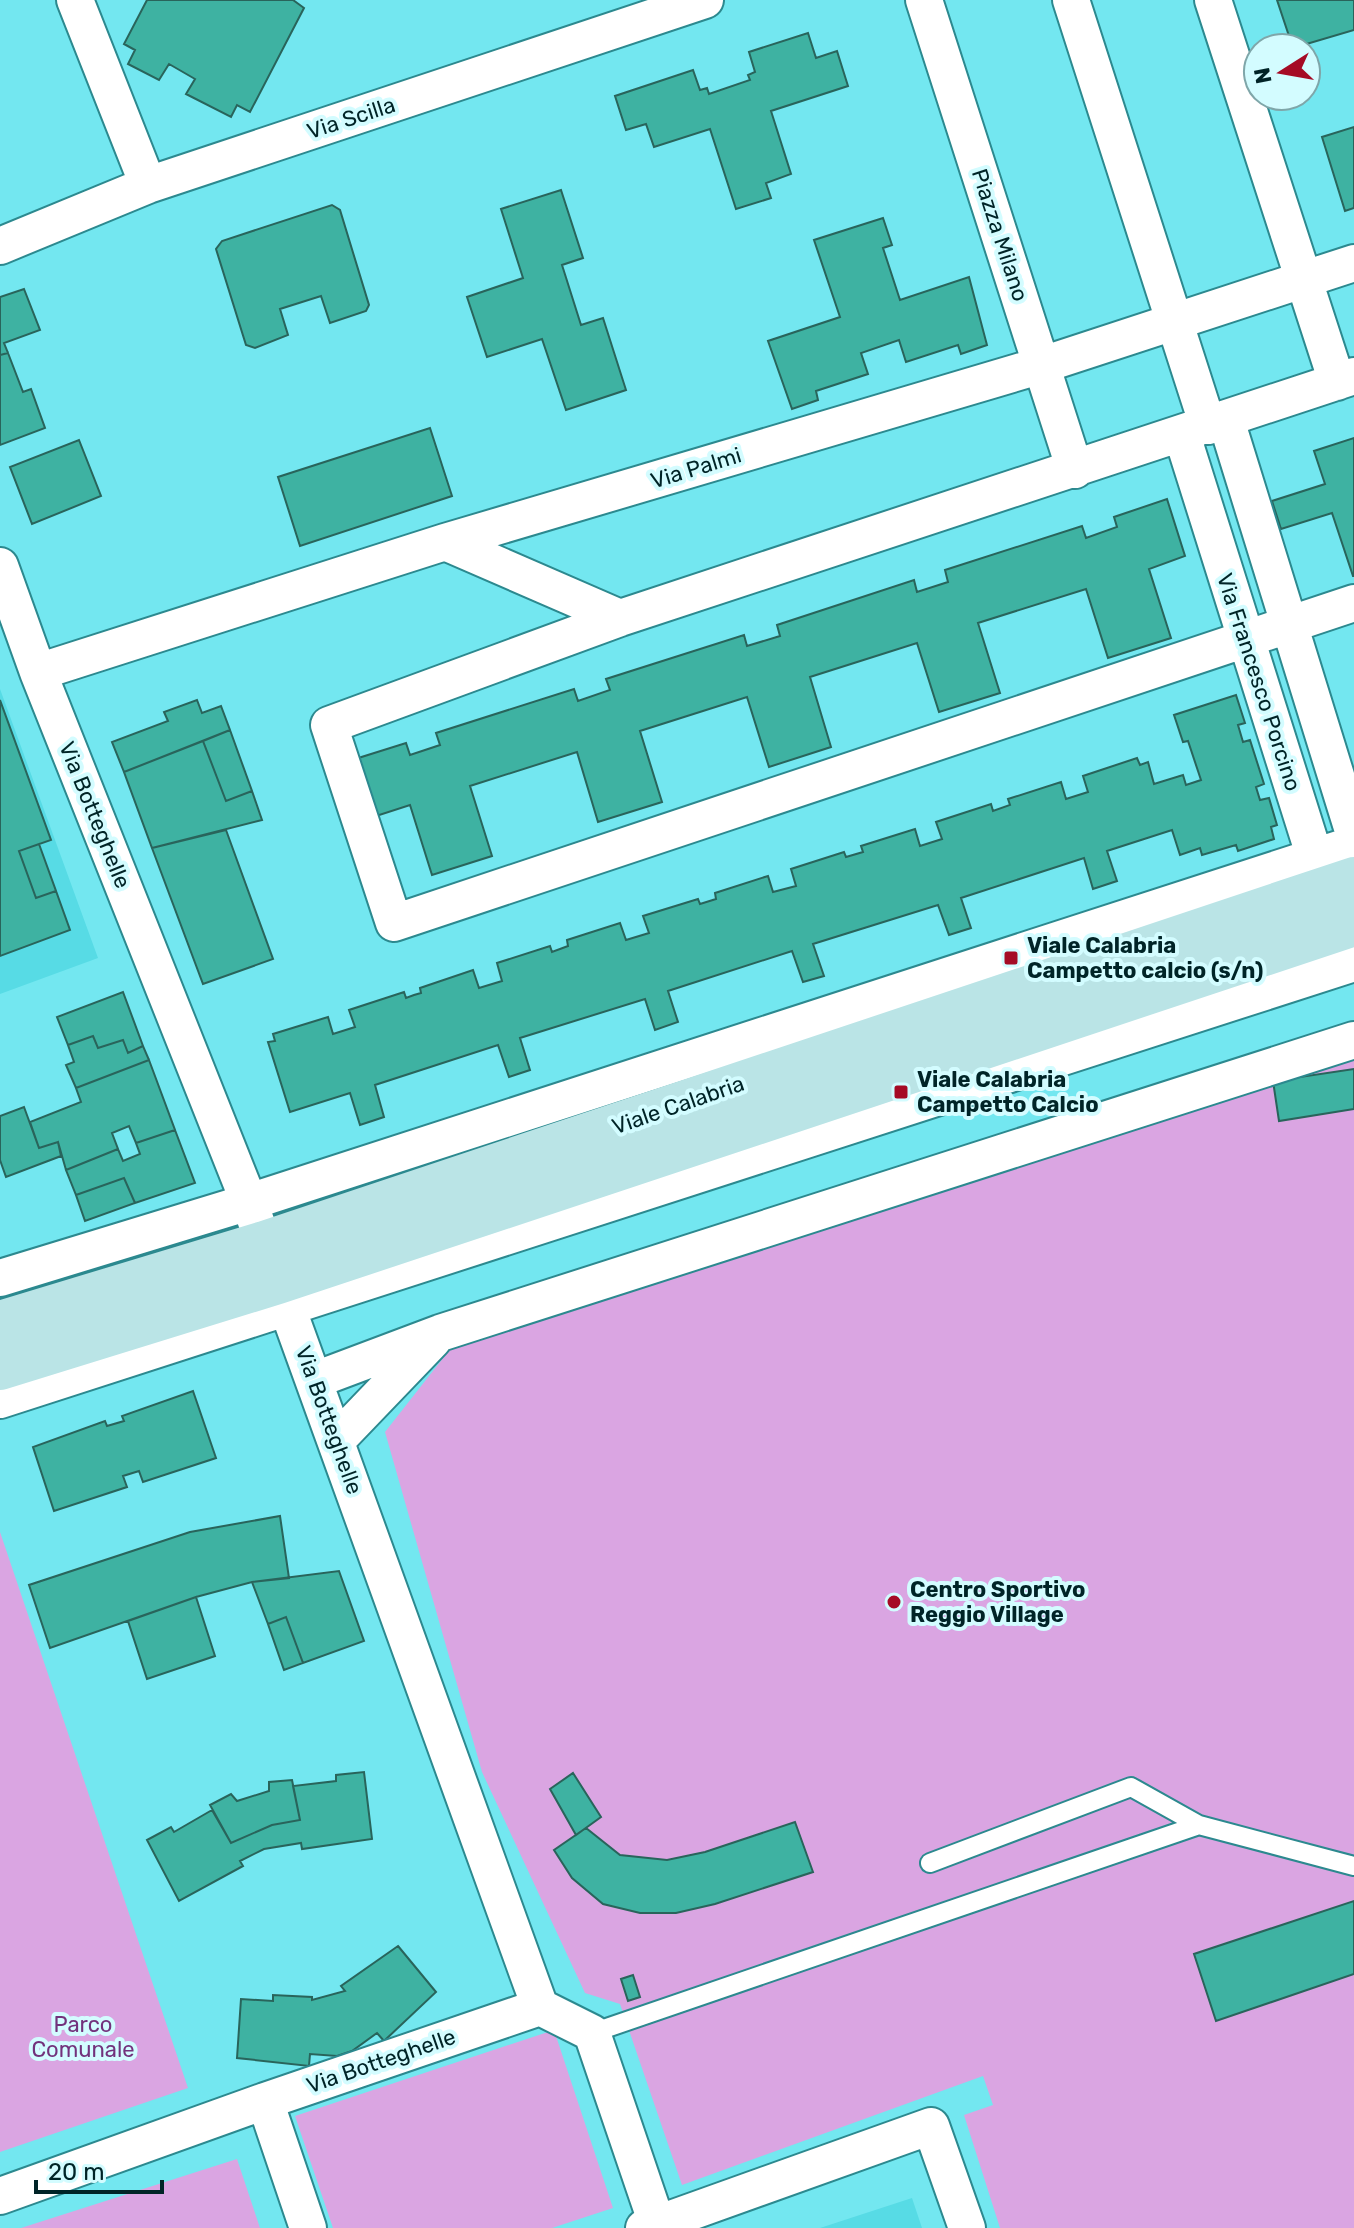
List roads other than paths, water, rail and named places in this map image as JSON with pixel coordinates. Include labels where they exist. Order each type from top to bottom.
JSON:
[{"type":"main road","name":"Viale Calabria","points":[[0,1323],[277,1277],[1331,875]]},
{"type":"main road","name":"Viale Calabria","points":[[0,1368],[277,1277],[1348,939]]},
{"type":"street","points":[[75,0],[148,185]]},
{"type":"street","name":"Via Scilla","points":[[0,246],[148,185],[705,0]]},
{"type":"street","name":"Piazza Milano","points":[[924,0],[1075,470]]},
{"type":"street","points":[[1071,0],[1205,427]]},
{"type":"street","points":[[1213,0],[1304,281],[1346,379],[620,618],[329,725],[394,923],[1354,603]]},
{"type":"street","name":"Via Palmi","points":[[38,672],[445,542],[1042,365],[1354,263]]},
{"type":"street","name":"Via Francesco Porcino","points":[[1205,427],[1290,624],[1354,834]]},
{"type":"street","name":"Via Francesco Porcino","points":[[1205,427],[1245,637],[1331,875],[1348,939]]},
{"type":"street","points":[[445,542],[620,618]]},
{"type":"street","name":"Via Botteghelle","points":[[0,566],[38,672],[249,1202],[540,2007],[0,2196]]},
{"type":"street","name":"Viale Calabria","points":[[0,1278],[1331,875],[1354,844]]},
{"type":"street","points":[[315,1380],[440,1333],[1354,1040]]},
{"type":"street","name":"Viale Calabria","points":[[0,1400],[277,1277]]},
{"type":"street","points":[[336,1441],[440,1333]]},
{"type":"street","points":[[540,2007],[592,2033],[650,2226],[931,2126],[967,2228]]},
{"type":"street","points":[[265,2101],[308,2228]]},
{"type":"lane","points":[[930,1863],[1131,1787],[1199,1825],[1354,1866]]},
{"type":"lane","points":[[592,2033],[1199,1825]]},
{"type":"place","name":"Viale Calabria Campetto calcio (s/n)","points":[[1011,958]]},
{"type":"place","name":"Viale Calabria Campetto Calcio","points":[[901,1092]]},
{"type":"place","name":"Centro Sportivo Reggio Village","points":[[894,1602]]},
{"type":"park label","name":"Parco Comunale","points":[[83,2036]]}]
